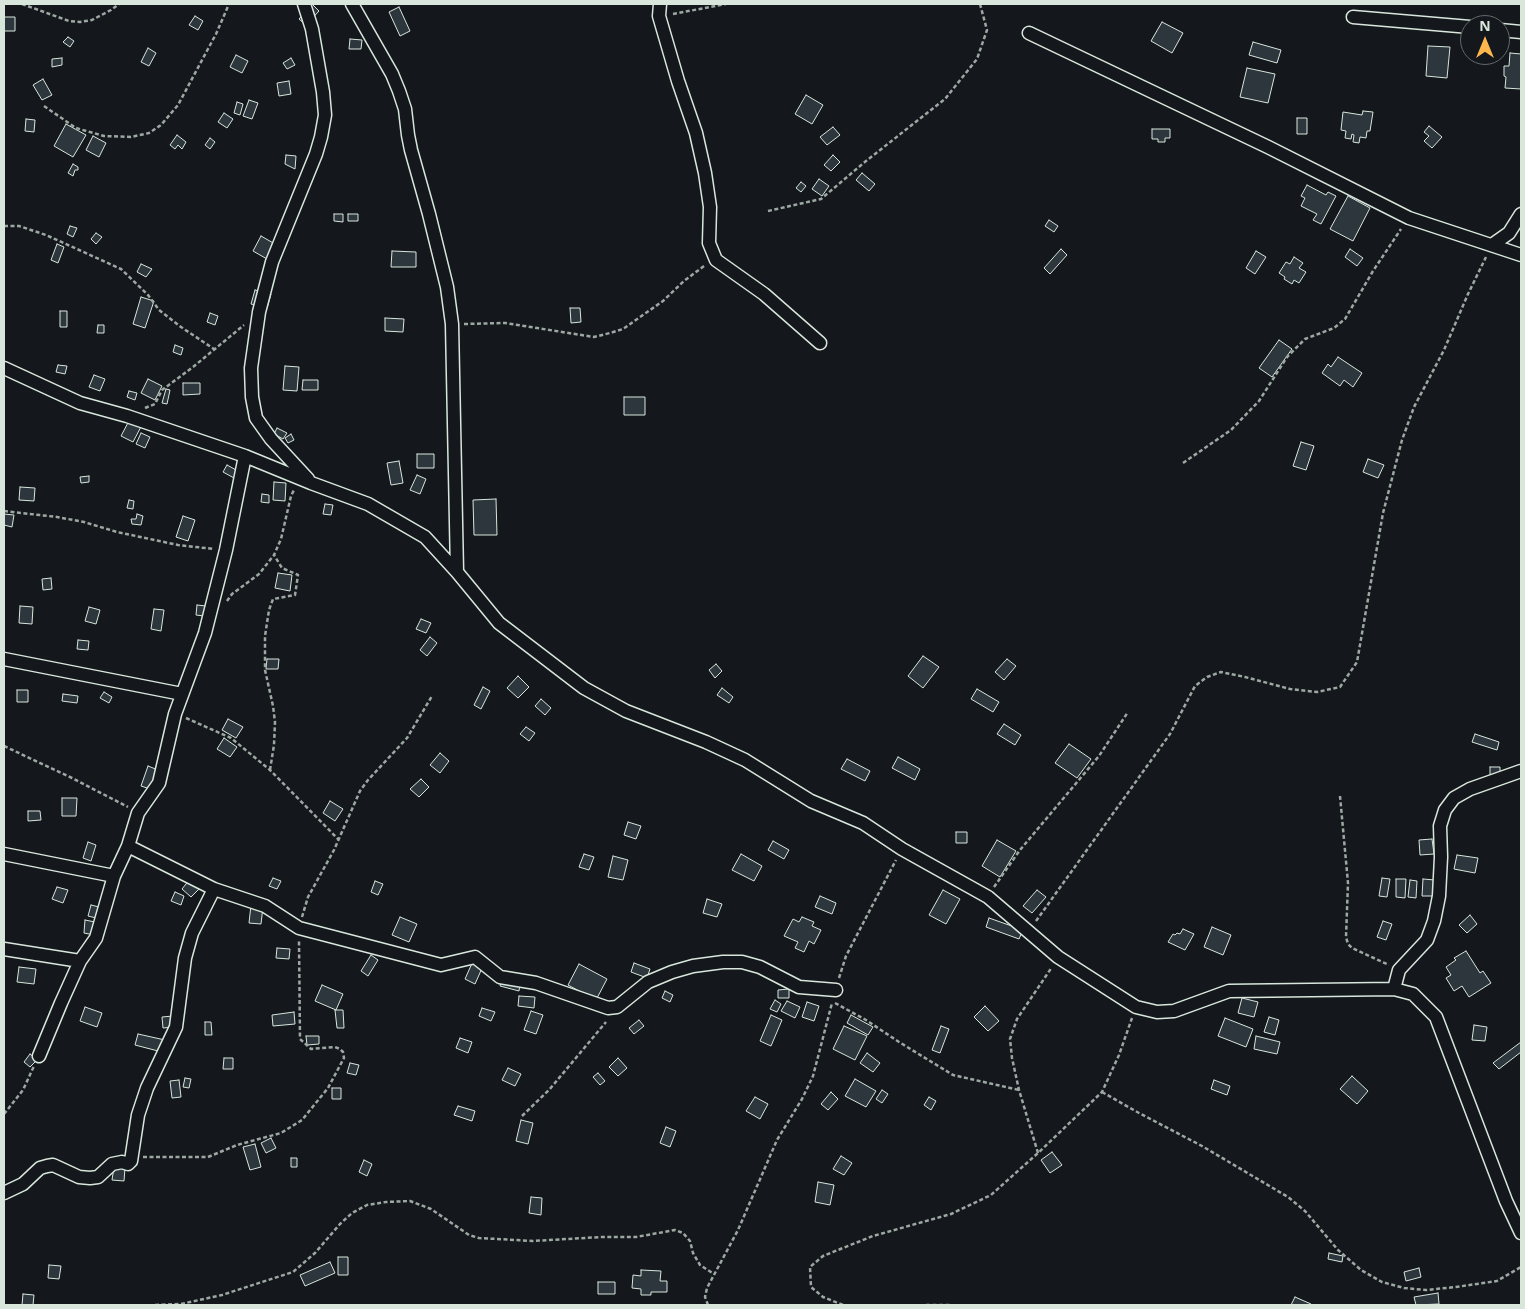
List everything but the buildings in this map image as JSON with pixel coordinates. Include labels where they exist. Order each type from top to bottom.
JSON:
[{"type":"street","points":[[304,4],[312,29],[325,115],[316,154],[272,262],[260,312],[251,368],[252,397],[256,418],[305,481]]},
{"type":"street","points":[[352,4],[392,74],[399,91],[404,109],[409,143],[447,287],[452,324],[457,572]]},
{"type":"street","points":[[660,10],[678,81],[696,133],[710,207],[709,244],[716,260],[764,294],[820,343]]},
{"type":"street","points":[[1354,17],[1460,26]]},
{"type":"street","points":[[1029,33],[1268,147],[1409,218],[1521,254]]},
{"type":"street","points":[[1492,245],[1509,233],[1521,214]]},
{"type":"street","points":[[4,368],[80,403],[127,416],[245,456],[368,504],[425,537],[457,572],[499,624],[584,688],[626,712],[706,742],[745,760],[810,801],[863,823],[902,849],[988,897],[1058,957],[1136,1007],[1157,1012],[1174,1011],[1229,991],[1394,989],[1413,994],[1436,1017],[1506,1201],[1521,1233]]},
{"type":"street","points":[[39,1056],[80,961],[96,938],[114,876],[128,846],[138,813],[159,783],[175,714],[205,633],[226,550],[245,456]]},
{"type":"street","points":[[4,659],[182,694]]},
{"type":"street","points":[[1394,989],[1399,970],[1427,940],[1434,921],[1439,896],[1440,826],[1445,810],[1454,798],[1470,789],[1521,771]]},
{"type":"street","points":[[128,846],[214,888],[265,906],[299,928],[441,965],[476,957],[500,977],[536,983],[608,1008],[617,1007],[648,982],[672,972],[693,966],[723,962],[742,962],[760,967],[799,987],[836,990]]},
{"type":"street","points":[[4,854],[114,876]]},
{"type":"street","points":[[4,1193],[23,1184],[40,1168],[46,1166],[53,1165],[79,1177],[90,1178],[98,1177],[112,1164],[122,1162],[128,1164],[132,1158],[138,1115],[147,1088],[176,1027],[185,958],[192,933],[214,888]]},
{"type":"street","points":[[4,949],[80,961]]},
{"type":"path","points":[[22,4],[69,21],[80,22],[92,20],[119,4]]},
{"type":"path","points":[[44,106],[76,128],[104,136],[131,137],[149,133],[161,125],[178,105],[216,34],[229,4]]},
{"type":"path","points":[[660,10],[726,4]]},
{"type":"path","points":[[768,211],[821,199],[866,160],[945,99],[977,59],[987,30],[980,4]]},
{"type":"path","points":[[1183,463],[1231,430],[1259,401],[1288,356],[1305,339],[1334,328],[1345,318],[1373,271],[1409,218]]},
{"type":"path","points":[[4,226],[19,226],[46,235],[121,269],[148,295],[159,310],[214,349]]},
{"type":"path","points":[[1028,932],[1170,734],[1196,686],[1207,676],[1221,672],[1290,689],[1317,692],[1340,687],[1357,662],[1383,513],[1402,440],[1414,407],[1444,350],[1492,245]]},
{"type":"path","points":[[452,324],[505,323],[594,337],[623,329],[663,301],[702,267],[716,260]]},
{"type":"path","points":[[127,416],[155,404],[162,390],[260,312]]},
{"type":"path","points":[[226,603],[232,594],[259,574],[274,555],[281,539],[291,496],[305,481]]},
{"type":"path","points":[[4,511],[84,522],[116,532],[178,545],[226,550]]},
{"type":"path","points":[[270,770],[274,745],[274,722],[273,706],[265,670],[265,636],[268,610],[273,599],[295,595],[298,576],[282,568],[274,555]]},
{"type":"path","points":[[132,1158],[141,1156],[208,1157],[237,1145],[281,1133],[302,1120],[328,1088],[344,1058],[343,1052],[335,1047],[311,1049],[300,1039],[299,928],[308,897],[338,840],[360,791],[407,738],[432,696]]},
{"type":"path","points":[[988,897],[1020,850],[1099,756],[1128,712]]},
{"type":"path","points":[[175,714],[231,738],[270,770],[338,840]]},
{"type":"path","points":[[4,746],[72,778],[138,813]]},
{"type":"path","points":[[1340,796],[1348,883],[1346,937],[1348,944],[1352,948],[1399,970]]},
{"type":"path","points":[[836,990],[846,956],[902,849]]},
{"type":"path","points":[[1038,1153],[1019,1090],[1010,1039],[1017,1019],[1058,957]]},
{"type":"path","points":[[708,1305],[705,1298],[707,1288],[738,1230],[777,1140],[802,1099],[813,1076],[832,1002],[866,1020],[953,1075],[1019,1090]]},
{"type":"path","points":[[522,1116],[560,1078],[617,1007]]},
{"type":"path","points":[[843,1305],[823,1297],[812,1287],[810,1267],[823,1256],[873,1236],[951,1214],[991,1195],[1102,1092],[1136,1007]]},
{"type":"path","points":[[4,1114],[23,1090],[39,1056]]},
{"type":"path","points":[[1102,1092],[1139,1114],[1202,1146],[1288,1197],[1305,1211],[1338,1250],[1361,1270],[1382,1282],[1404,1288],[1426,1290],[1456,1287],[1497,1280],[1521,1267]]},
{"type":"path","points":[[155,1305],[181,1304],[222,1295],[293,1272],[315,1253],[352,1213],[367,1205],[386,1202],[410,1201],[431,1209],[469,1235],[479,1238],[533,1241],[636,1237],[675,1230],[683,1233],[690,1241],[693,1253],[700,1264],[714,1274]]},
{"type":"path","points":[[926,1305],[951,1305]]}]
